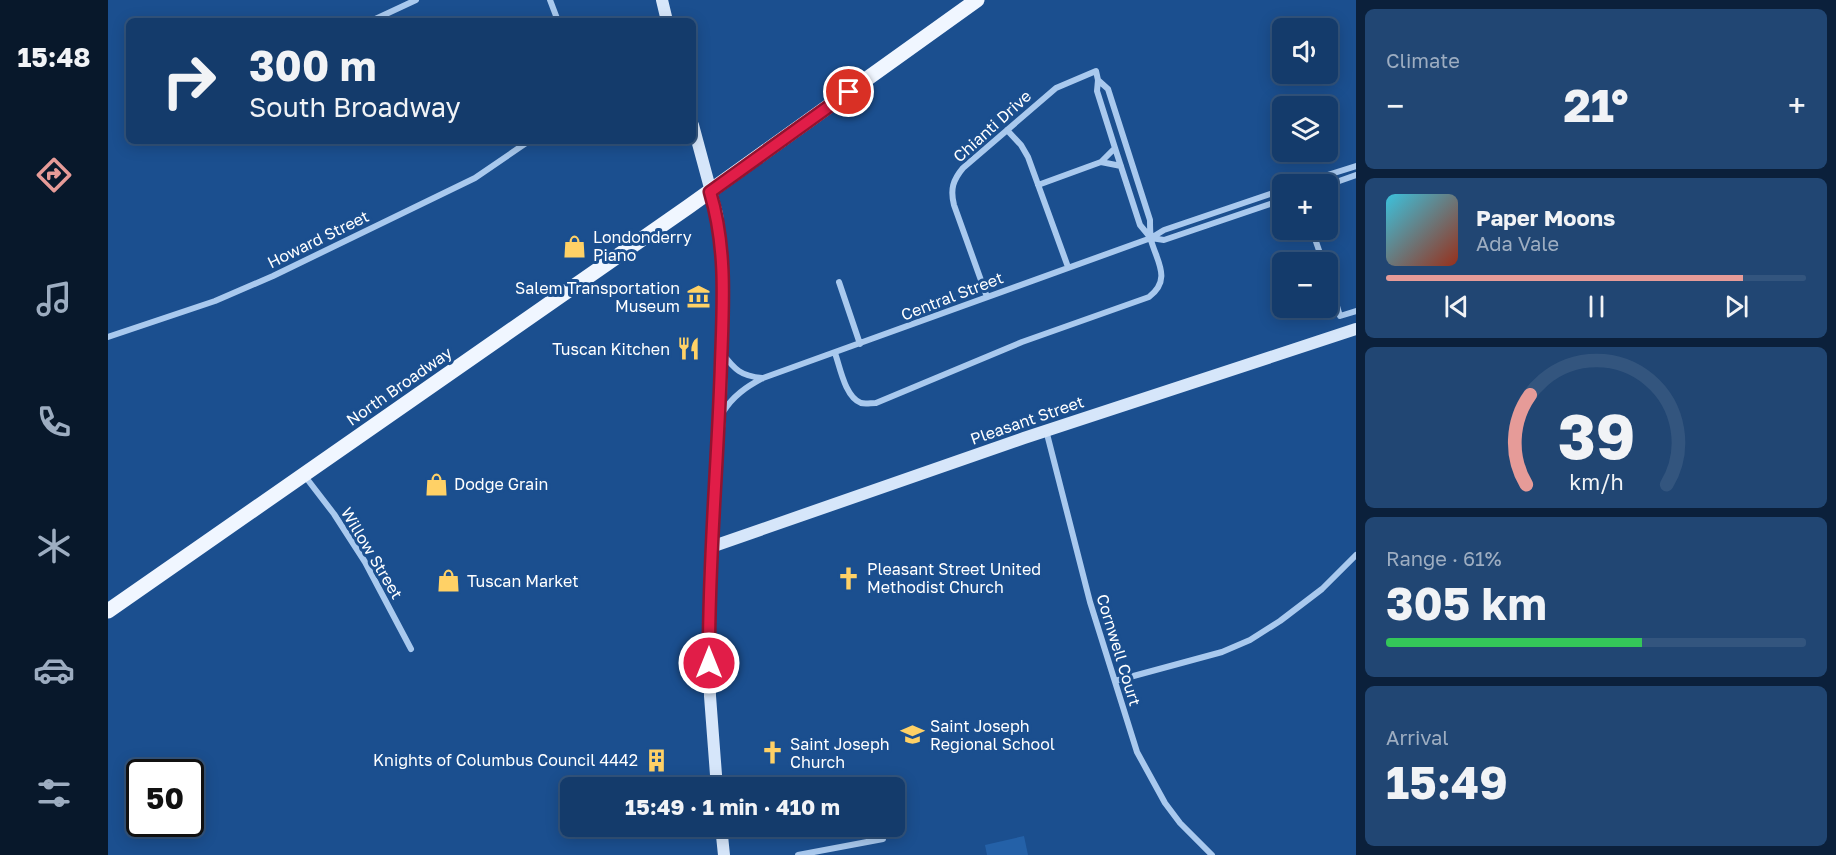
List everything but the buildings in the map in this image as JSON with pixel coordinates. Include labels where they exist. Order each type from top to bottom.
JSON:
[{"type":"main road","points":[[662,0],[666,18]]},
{"type":"main road","name":"North Broadway","points":[[108,611],[710,192],[977,0]]},
{"type":"main road","points":[[696,137],[719,229],[723,263],[722,352],[711,547],[709,687],[716,777]]},
{"type":"main road","name":"Pleasant Street","points":[[711,547],[1046,430],[1356,328]]},
{"type":"main road","points":[[722,837],[724,855]]},
{"type":"street","points":[[377,18],[416,0]]},
{"type":"street","points":[[550,0],[557,18]]},
{"type":"street","name":"Chianti Drive","points":[[987,297],[951,194],[953,184],[963,168],[1056,88],[1096,71],[1098,80]]},
{"type":"street","points":[[1098,80],[1097,91],[1140,225],[1151,238]]},
{"type":"street","points":[[835,353],[849,390],[855,399],[862,404],[876,403],[1022,342],[1149,297],[1157,290],[1161,280],[1161,267],[1151,238],[1150,220],[1108,89],[1098,80]]},
{"type":"street","points":[[1007,130],[1021,145],[1028,157],[1068,267]]},
{"type":"street","name":"Howard Street","points":[[108,337],[215,301],[264,280],[475,178],[525,144]]},
{"type":"street","points":[[1038,185],[1101,162],[1115,148]]},
{"type":"street","points":[[1101,162],[1121,166]]},
{"type":"street","points":[[1331,174],[1356,166]]},
{"type":"street","points":[[1338,181],[1356,175]]},
{"type":"street","name":"Central Street","points":[[719,417],[735,397],[763,378],[1151,238],[1164,230],[1272,193]]},
{"type":"street","name":"Central Street","points":[[1151,238],[1164,240],[1272,203]]},
{"type":"street","points":[[839,282],[860,344]]},
{"type":"street","points":[[1338,308],[1340,315],[1356,310]]},
{"type":"street","points":[[722,352],[738,372],[763,378]]},
{"type":"street","name":"Cornwell Court","points":[[1046,430],[1061,481],[1083,575],[1137,752],[1165,803],[1180,823],[1212,855]]},
{"type":"street","name":"Willow Street","points":[[303,475],[334,514],[366,562],[411,649]]},
{"type":"street","points":[[1115,681],[1222,651],[1250,640],[1314,595],[1356,555]]},
{"type":"street","points":[[798,855],[883,839]]},
{"type":"shaded area","points":[[1024,836],[1028,855],[987,855],[985,845]]},
{"type":"place","name":"Londonderry Piano","points":[[575,246]]},
{"type":"place","name":"Salem Transportation Museum","points":[[698,297]]},
{"type":"place","name":"Tuscan Kitchen","points":[[688,349]]},
{"type":"place","name":"Dodge Grain","points":[[436,484]]},
{"type":"place","name":"Pleasant Street United Methodist Church","points":[[849,578]]},
{"type":"place","name":"Tuscan Market","points":[[449,581]]},
{"type":"place","name":"Saint Joseph Regional School","points":[[912,735]]},
{"type":"place","name":"Saint Joseph Church","points":[[772,753]]},
{"type":"place","name":"Knights of Columbus Council 4442","points":[[656,760]]},
{"type":"route","points":[[709,663],[710,568],[721,397],[723,293],[722,244],[717,214],[710,192],[849,92]]}]
